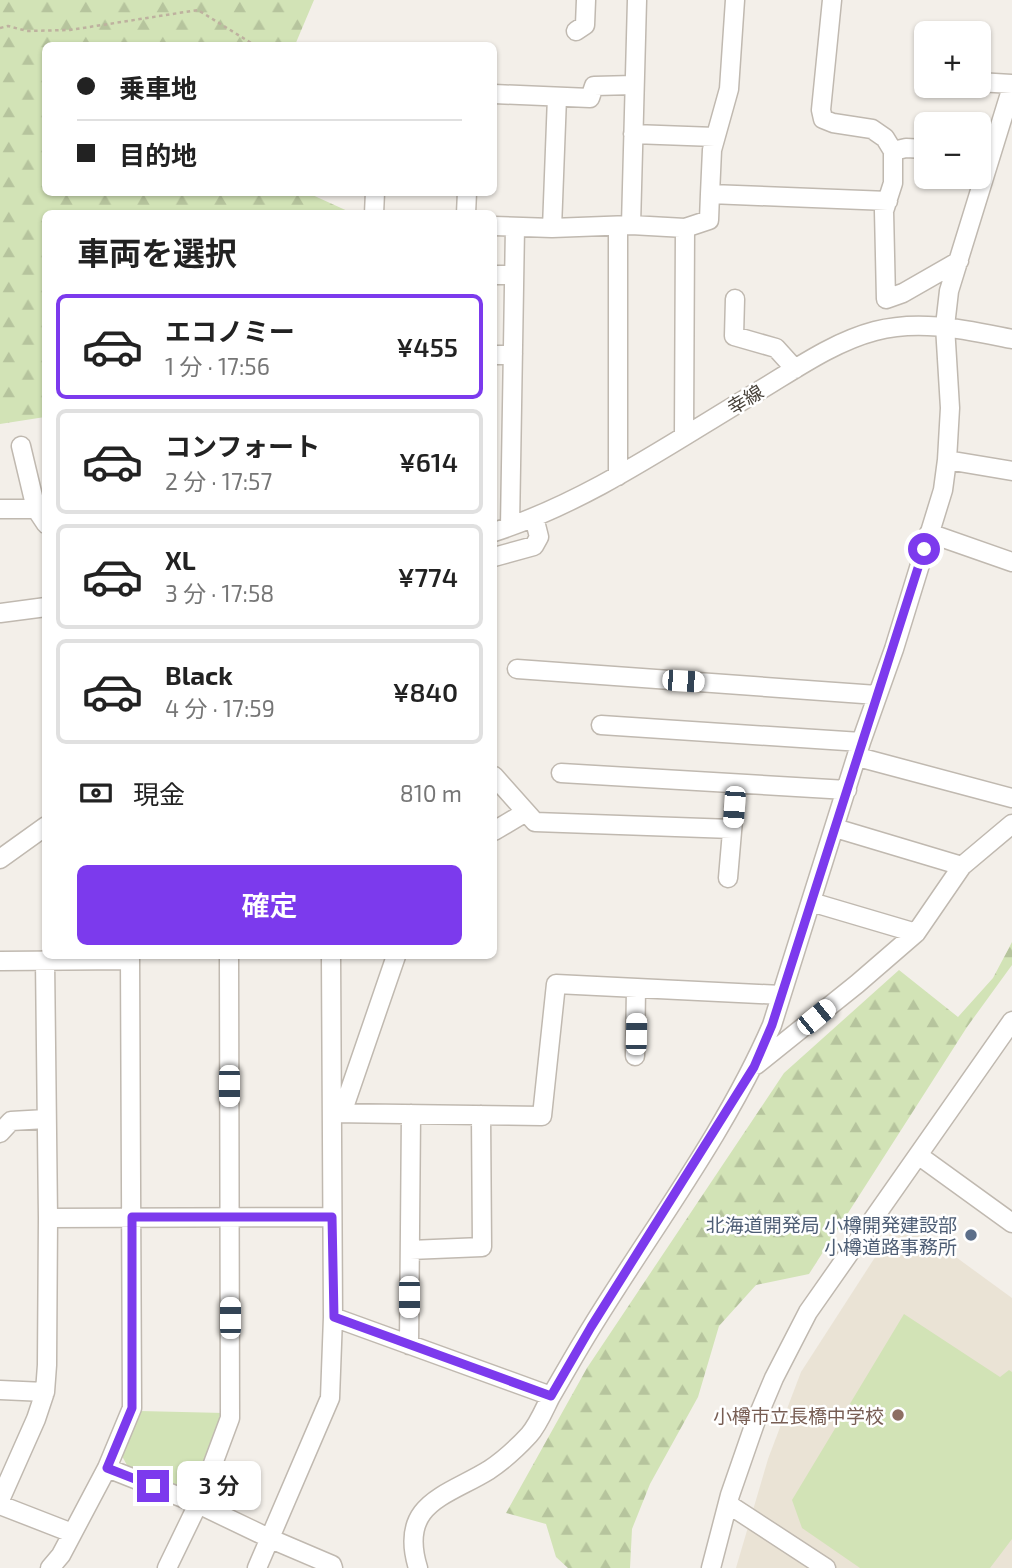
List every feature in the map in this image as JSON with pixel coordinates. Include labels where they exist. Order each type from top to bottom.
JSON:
[{"type":"street","points":[[576,31],[585,25],[586,0]]},
{"type":"street","points":[[618,476],[624,226],[633,134],[637,0]]},
{"type":"street","points":[[497,226],[685,228],[709,220],[712,150],[729,89],[735,0]]},
{"type":"street","points":[[832,0],[821,110],[823,119],[872,129],[885,138],[894,151],[892,183],[884,211],[886,299],[903,293],[959,261]]},
{"type":"street","points":[[991,84],[1012,86],[991,137]]},
{"type":"street","points":[[497,94],[590,98],[594,86],[634,85]]},
{"type":"street","points":[[552,228],[557,97]]},
{"type":"street","points":[[633,134],[715,138]]},
{"type":"street","points":[[894,151],[914,148]]},
{"type":"street","points":[[418,1568],[415,1533],[419,1517],[430,1502],[509,1456],[531,1433],[591,1327],[754,1067],[772,1025],[943,490],[950,408],[945,326],[948,291],[959,261],[976,189]]},
{"type":"street","points":[[710,194],[888,201]]},
{"type":"street","points":[[502,529],[513,354],[515,227]]},
{"type":"street","points":[[684,436],[685,228]]},
{"type":"street","points":[[497,275],[514,275]]},
{"type":"street","points":[[735,299],[734,337],[776,348],[795,369]]},
{"type":"street","name":"幸線","points":[[502,529],[588,494],[795,369],[835,347],[875,331],[945,326],[1012,339]]},
{"type":"street","points":[[497,355],[513,354]]},
{"type":"street","points":[[0,509],[41,516],[21,446]]},
{"type":"street","points":[[947,460],[1012,471]]},
{"type":"street","points":[[497,556],[534,546],[539,537],[534,517]]},
{"type":"street","points":[[929,533],[1012,562]]},
{"type":"street","points":[[0,613],[42,608]]},
{"type":"street","points":[[517,669],[877,695]]},
{"type":"street","points":[[601,724],[859,750],[1012,798]]},
{"type":"street","points":[[561,773],[847,790]]},
{"type":"street","points":[[497,779],[534,822],[732,829]]},
{"type":"street","points":[[729,877],[736,785]]},
{"type":"street","points":[[497,829],[526,812]]},
{"type":"street","points":[[754,1067],[916,933],[962,866],[1012,824]]},
{"type":"street","points":[[835,828],[962,866]]},
{"type":"street","points":[[0,859],[42,829]]},
{"type":"street","points":[[811,902],[916,933]]},
{"type":"street","points":[[0,961],[87,959]]},
{"type":"street","points":[[50,1568],[61,1555],[107,1468],[132,1408],[130,959]]},
{"type":"street","points":[[167,1568],[198,1504],[230,1418],[229,959]]},
{"type":"street","points":[[257,1568],[330,1398],[334,1317],[332,1217],[337,1113],[331,959]]},
{"type":"street","points":[[337,1113],[395,959]]},
{"type":"street","points":[[44,960],[48,1218],[45,1392],[0,1502],[72,1533]]},
{"type":"street","points":[[337,1113],[542,1116],[556,984],[781,995]]},
{"type":"street","points":[[635,1056],[636,988]]},
{"type":"street","points":[[712,1568],[728,1504],[755,1423],[808,1312],[1011,1025]]},
{"type":"street","points":[[409,1345],[411,1114]]},
{"type":"street","points":[[410,1250],[482,1247],[481,1115]]},
{"type":"street","points":[[0,1133],[11,1121],[47,1119]]},
{"type":"street","points":[[918,1156],[1012,1223]]},
{"type":"street","points":[[48,1218],[332,1217]]},
{"type":"street","points":[[334,1317],[551,1396]]},
{"type":"street","points":[[0,1390],[45,1392]]},
{"type":"street","points":[[107,1468],[198,1504],[332,1565],[333,1568]]},
{"type":"street","points":[[728,1504],[826,1568]]},
{"type":"path","points":[[0,28],[8,26],[27,32],[70,30],[198,10],[250,42]]},
{"type":"shaded area","name":"小樽市立長橋中学校","points":[[901,1217],[1012,1298],[1012,1568],[736,1568],[768,1459],[801,1372]]},
{"type":"green space","points":[[0,0],[314,0],[296,42],[42,42],[42,196],[315,196],[345,210],[42,210],[42,417],[0,424]]},
{"type":"green space","points":[[1012,942],[1012,965],[967,1027],[809,1274],[756,1285],[719,1326],[698,1397],[650,1484],[632,1529],[630,1568],[568,1568],[556,1557],[546,1524],[506,1513],[587,1368],[784,1073],[899,970],[958,1017],[993,978]]},
{"type":"green space","points":[[904,1314],[1000,1377],[1009,1370],[1012,1372],[1012,1539],[990,1568],[860,1568],[802,1528],[792,1500]]},
{"type":"green space","points":[[140,1411],[224,1413],[194,1487],[184,1491],[128,1467],[122,1456]]},
{"type":"place","name":"北海道開発局 小樽開発建設部 小樽道路事務所","points":[[971,1235]]},
{"type":"place","name":"小樽市立長橋中学校","points":[[898,1415]]},
{"type":"route","points":[[153,1486],[107,1468],[132,1408],[132,1217],[332,1217],[334,1317],[551,1396],[591,1327],[754,1067],[772,1025],[924,549]]}]
